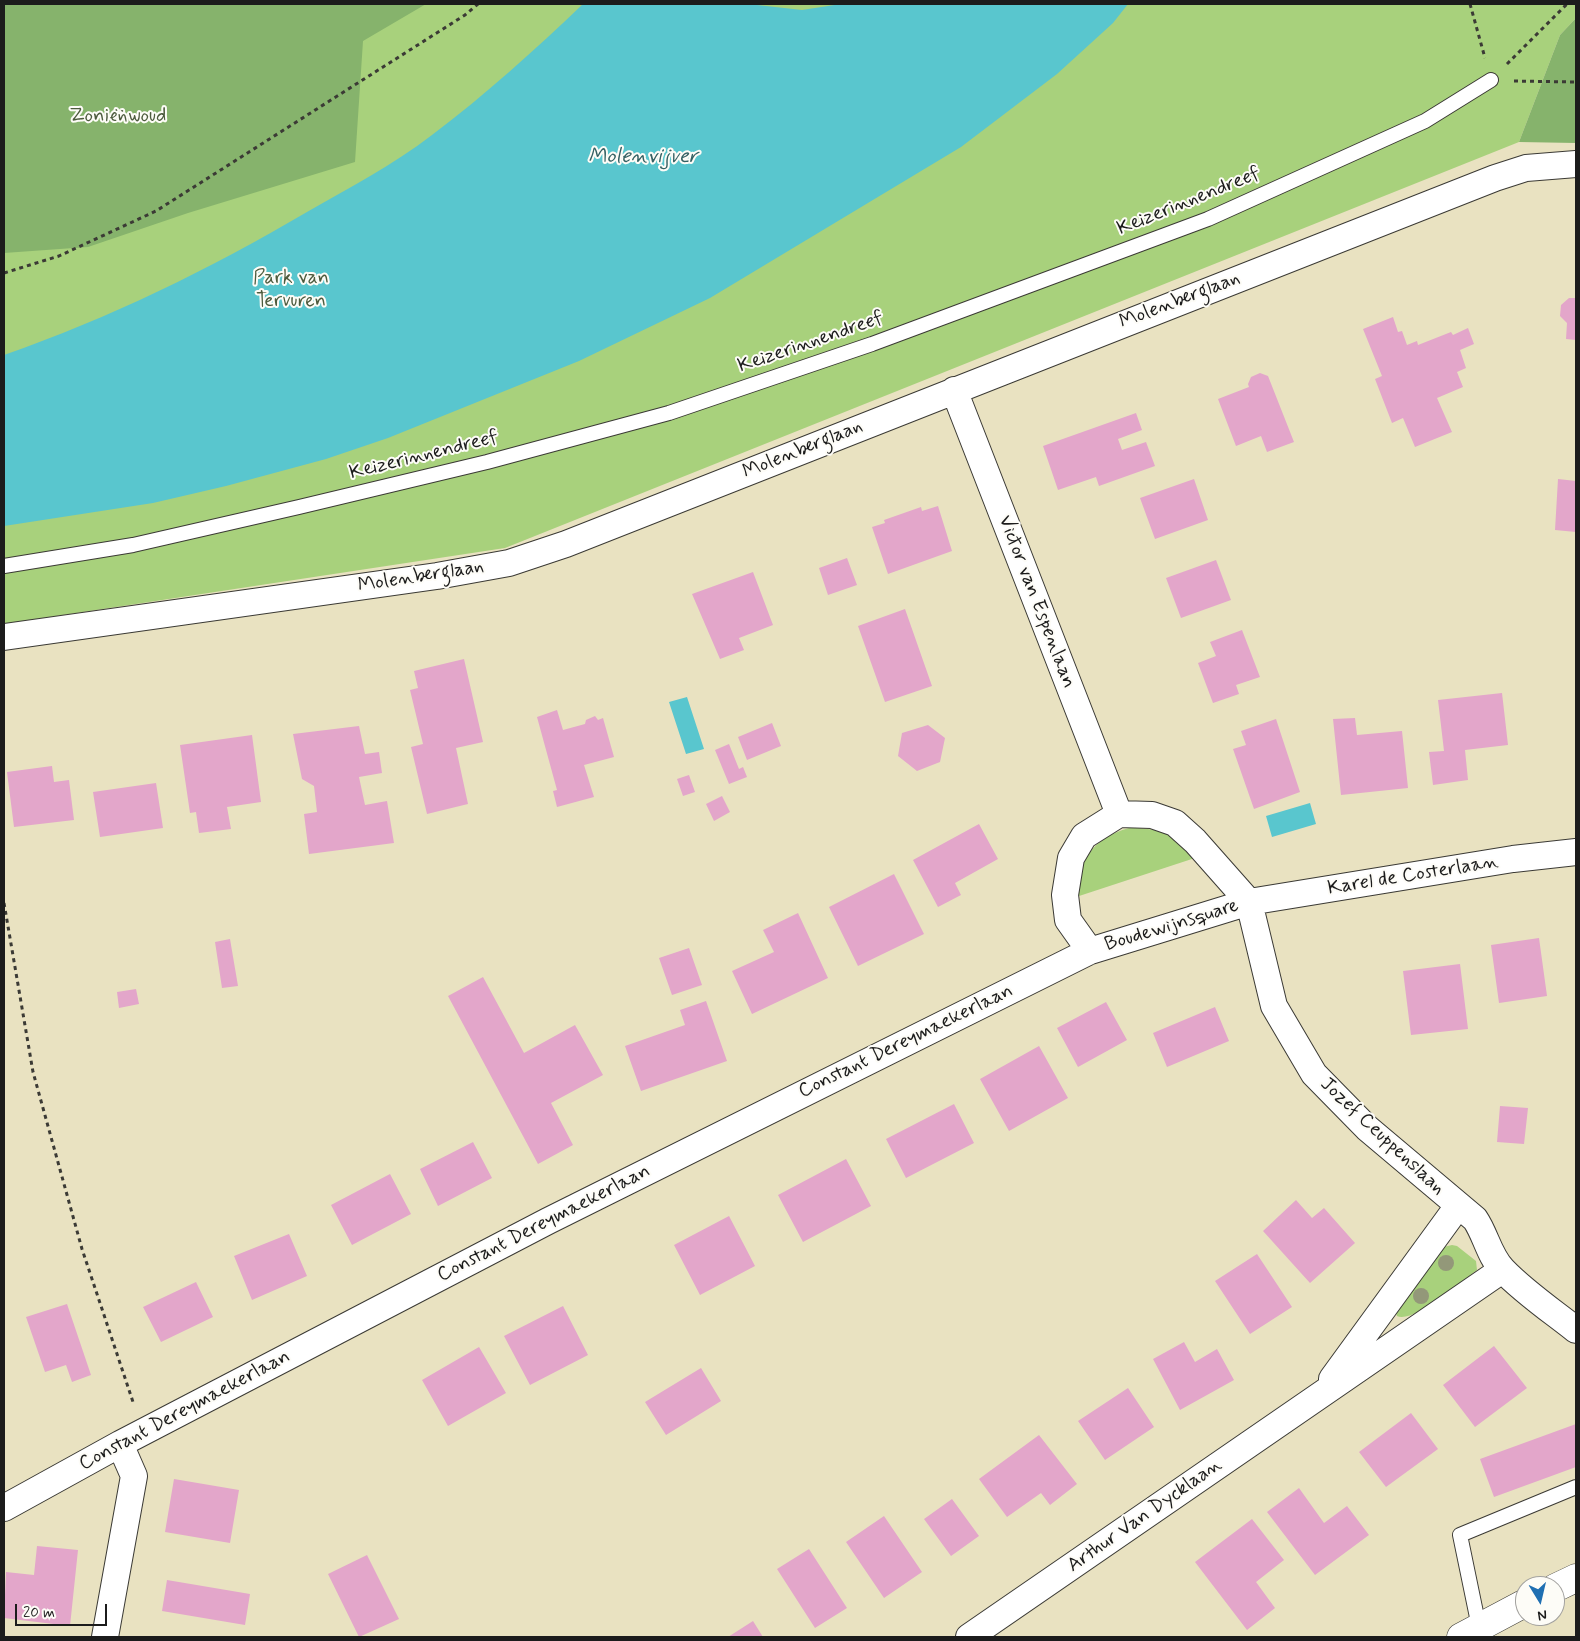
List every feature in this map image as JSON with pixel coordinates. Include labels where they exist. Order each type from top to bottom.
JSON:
[{"type":"main road","points":[[1470,1632],[1515,1608]]},
{"type":"street","name":"Molenberglaan","points":[[4,638],[437,576],[509,563],[566,544],[1495,178],[1526,168],[1576,164]]},
{"type":"street","name":"Victor van Espenlaan","points":[[954,390],[1119,814]]},
{"type":"street","name":"Boudewijnsquare","points":[[1119,814],[1152,815],[1175,823],[1195,841],[1249,902],[1090,951],[1068,920],[1065,895],[1071,858],[1084,836],[1119,814]]},
{"type":"street","name":"Karel de Costerlaan","points":[[1249,902],[1513,859],[1576,852]]},
{"type":"street","name":"Jozef Ceuppenslaan","points":[[1249,902],[1274,1006],[1314,1074],[1367,1128],[1474,1219],[1484,1232],[1492,1254],[1502,1270],[1576,1330]]},
{"type":"street","name":"Constant Dereymaekerlaan","points":[[4,1508],[548,1221],[1090,951]]},
{"type":"street","name":"Arthur Van Dycklaan","points":[[1321,1395],[1458,1206]]},
{"type":"street","name":"Arthur Van Dycklaan","points":[[969,1637],[1502,1270]]},
{"type":"street","points":[[105,1637],[134,1476],[132,1439]]},
{"type":"lane","name":"Keizerinnendreef","points":[[4,566],[133,545],[487,462],[669,413],[872,344],[1208,219],[1425,121],[1491,80]]},
{"type":"lane","points":[[1470,1632],[1460,1535],[1576,1487]]},
{"type":"path","points":[[4,273],[59,256],[156,211],[478,4]]},
{"type":"path","points":[[1470,4],[1491,80]]},
{"type":"path","points":[[1491,80],[1567,4]]},
{"type":"path","points":[[1491,80],[1576,82]]},
{"type":"path","points":[[4,904],[33,1072],[132,1439]]},
{"type":"green space","name":"Park van Tervuren","points":[[4,4],[1576,4],[1576,18],[1560,35],[1519,142],[505,548],[4,624]]},
{"type":"green space","name":"Zoniënwoud","points":[[4,4],[426,4],[363,41],[355,162],[188,213],[88,247],[4,253]]},
{"type":"green space","points":[[1576,18],[1576,143],[1519,142],[1560,35]]},
{"type":"green space","points":[[1129,828],[1151,829],[1168,834],[1201,856],[1073,898],[1079,873],[1089,853],[1105,838]]},
{"type":"green space","points":[[1452,1245],[1457,1246],[1476,1261],[1477,1270],[1425,1308],[1404,1317],[1397,1316],[1395,1310],[1439,1248]]},
{"type":"water","name":"Molenvijver","points":[[583,4],[748,4],[802,10],[841,4],[1128,4],[1113,23],[1057,74],[961,147],[710,298],[579,361],[388,438],[326,459],[226,486],[153,503],[4,526],[4,355],[121,309],[159,291],[234,253],[355,185],[417,146],[452,120],[528,55]]},
{"type":"water","points":[[687,697],[704,749],[686,754],[669,702]]},
{"type":"water","points":[[1310,803],[1316,824],[1272,837],[1266,816]]},
{"type":"building","points":[[1569,298],[1576,298],[1576,340],[1566,339],[1567,323],[1560,316],[1561,305]]},
{"type":"building","points":[[1393,317],[1398,332],[1402,331],[1407,345],[1417,341],[1418,345],[1451,332],[1453,335],[1468,328],[1474,344],[1460,350],[1466,368],[1457,372],[1463,387],[1437,398],[1452,432],[1415,447],[1403,418],[1392,423],[1375,379],[1382,376],[1363,329]]},
{"type":"building","points":[[1260,373],[1268,376],[1294,442],[1267,452],[1261,436],[1236,446],[1218,399],[1249,387],[1248,384],[1251,377]]},
{"type":"building","points":[[1136,413],[1142,430],[1118,439],[1122,450],[1146,442],[1155,466],[1099,486],[1096,477],[1058,490],[1043,446]]},
{"type":"building","points":[[1194,479],[1208,520],[1155,539],[1140,498]]},
{"type":"building","points":[[1558,479],[1576,481],[1576,532],[1555,530]]},
{"type":"building","points":[[938,506],[952,551],[888,574],[872,527],[885,523],[884,520],[921,507],[922,511]]},
{"type":"building","points":[[847,558],[857,585],[828,595],[819,568]]},
{"type":"building","points":[[1216,560],[1231,600],[1181,618],[1166,578]]},
{"type":"building","points":[[753,572],[773,625],[739,638],[744,650],[720,659],[692,594]]},
{"type":"building","points":[[905,609],[932,686],[885,702],[858,626]]},
{"type":"building","points":[[1242,630],[1260,677],[1236,685],[1239,694],[1213,703],[1198,663],[1216,656],[1210,642]]},
{"type":"building","points":[[464,659],[483,742],[456,748],[468,804],[427,814],[411,747],[423,744],[410,690],[418,688],[414,671]]},
{"type":"building","points":[[1502,693],[1508,745],[1465,750],[1468,780],[1433,785],[1429,752],[1444,751],[1438,700]]},
{"type":"building","points":[[557,710],[563,730],[585,724],[586,720],[595,716],[598,720],[603,718],[614,757],[584,765],[594,797],[557,807],[553,791],[557,790],[537,717]]},
{"type":"building","points":[[1355,718],[1357,735],[1402,731],[1408,788],[1341,795],[1333,719]]},
{"type":"building","points":[[1276,719],[1300,792],[1254,809],[1233,749],[1246,745],[1241,731]]},
{"type":"building","points":[[772,723],[781,746],[747,760],[738,737]]},
{"type":"building","points":[[928,725],[945,738],[940,762],[917,771],[898,756],[902,733]]},
{"type":"building","points":[[359,726],[365,754],[379,752],[382,773],[359,777],[365,805],[387,801],[394,843],[309,854],[304,814],[317,812],[314,786],[302,779],[293,734]]},
{"type":"building","points":[[252,735],[261,802],[227,807],[231,829],[199,833],[196,812],[190,813],[180,745]]},
{"type":"building","points":[[729,744],[739,769],[743,767],[747,777],[729,784],[715,750]]},
{"type":"building","points":[[52,766],[54,782],[69,780],[74,820],[14,827],[7,772]]},
{"type":"building","points":[[689,775],[695,792],[683,796],[677,779]]},
{"type":"building","points":[[156,783],[163,828],[100,837],[93,792]]},
{"type":"building","points":[[722,796],[730,812],[714,821],[706,804]]},
{"type":"building","points":[[979,824],[998,859],[955,883],[961,895],[938,907],[913,860]]},
{"type":"building","points":[[894,874],[924,934],[858,966],[829,907]]},
{"type":"building","points":[[798,913],[828,978],[752,1014],[732,971],[774,952],[763,930]]},
{"type":"building","points":[[1539,938],[1547,996],[1499,1003],[1491,945]]},
{"type":"building","points":[[230,939],[238,986],[222,988],[215,942]]},
{"type":"building","points":[[689,948],[702,985],[672,995],[659,958]]},
{"type":"building","points":[[1460,964],[1468,1029],[1411,1035],[1403,971]]},
{"type":"building","points":[[483,977],[524,1053],[575,1025],[603,1075],[551,1103],[573,1145],[538,1164],[448,996]]},
{"type":"building","points":[[136,989],[139,1004],[119,1008],[117,992]]},
{"type":"building","points":[[706,1001],[727,1061],[641,1091],[625,1046],[685,1025],[680,1010]]},
{"type":"building","points":[[1106,1002],[1127,1040],[1078,1067],[1057,1028]]},
{"type":"building","points":[[1215,1007],[1229,1041],[1167,1067],[1153,1033]]},
{"type":"building","points":[[1039,1046],[1068,1098],[1009,1131],[980,1079]]},
{"type":"building","points":[[954,1104],[974,1143],[906,1178],[886,1139]]},
{"type":"building","points":[[1500,1106],[1528,1108],[1524,1144],[1497,1142]]},
{"type":"building","points":[[473,1142],[492,1178],[438,1206],[420,1169]]},
{"type":"building","points":[[846,1159],[871,1206],[803,1242],[778,1195]]},
{"type":"building","points":[[390,1174],[411,1214],[352,1245],[331,1205]]},
{"type":"building","points":[[1296,1200],[1312,1218],[1324,1208],[1355,1243],[1310,1283],[1263,1231]]},
{"type":"building","points":[[729,1216],[755,1266],[700,1295],[674,1245]]},
{"type":"building","points":[[289,1234],[307,1276],[252,1300],[234,1256]]},
{"type":"building","points":[[1257,1254],[1292,1307],[1250,1334],[1215,1281]]},
{"type":"building","points":[[196,1282],[213,1317],[161,1342],[143,1307]]},
{"type":"building","points":[[67,1304],[91,1375],[72,1382],[66,1365],[45,1372],[26,1317]]},
{"type":"building","points":[[563,1306],[588,1355],[530,1385],[504,1336]]},
{"type":"building","points":[[1184,1342],[1195,1362],[1217,1349],[1234,1380],[1180,1410],[1153,1359]]},
{"type":"building","points":[[1494,1346],[1527,1388],[1475,1427],[1443,1385]]},
{"type":"building","points":[[479,1347],[506,1393],[448,1426],[422,1380]]},
{"type":"building","points":[[701,1368],[721,1401],[666,1435],[645,1402]]},
{"type":"building","points":[[1128,1388],[1154,1427],[1105,1460],[1078,1421]]},
{"type":"building","points":[[1411,1413],[1438,1449],[1386,1487],[1359,1452]]},
{"type":"building","points":[[1576,1424],[1576,1467],[1494,1497],[1480,1459]]},
{"type":"building","points":[[1039,1435],[1077,1484],[1050,1505],[1041,1493],[1007,1517],[979,1479]]},
{"type":"building","points":[[174,1479],[239,1490],[230,1543],[165,1532]]},
{"type":"building","points":[[1299,1488],[1324,1523],[1347,1506],[1369,1535],[1315,1575],[1267,1512]]},
{"type":"building","points":[[952,1499],[979,1536],[951,1556],[924,1519]]},
{"type":"building","points":[[884,1516],[922,1572],[884,1598],[846,1542]]},
{"type":"building","points":[[1252,1519],[1284,1560],[1256,1582],[1275,1608],[1247,1630],[1195,1562]]},
{"type":"building","points":[[37,1546],[78,1550],[70,1626],[4,1618],[6,1572],[34,1575]]},
{"type":"building","points":[[809,1549],[847,1608],[815,1628],[777,1569]]},
{"type":"building","points":[[367,1555],[399,1619],[359,1637],[328,1574]]},
{"type":"building","points":[[167,1580],[250,1594],[245,1625],[162,1611]]},
{"type":"building","points":[[753,1621],[763,1637],[728,1637]]}]
